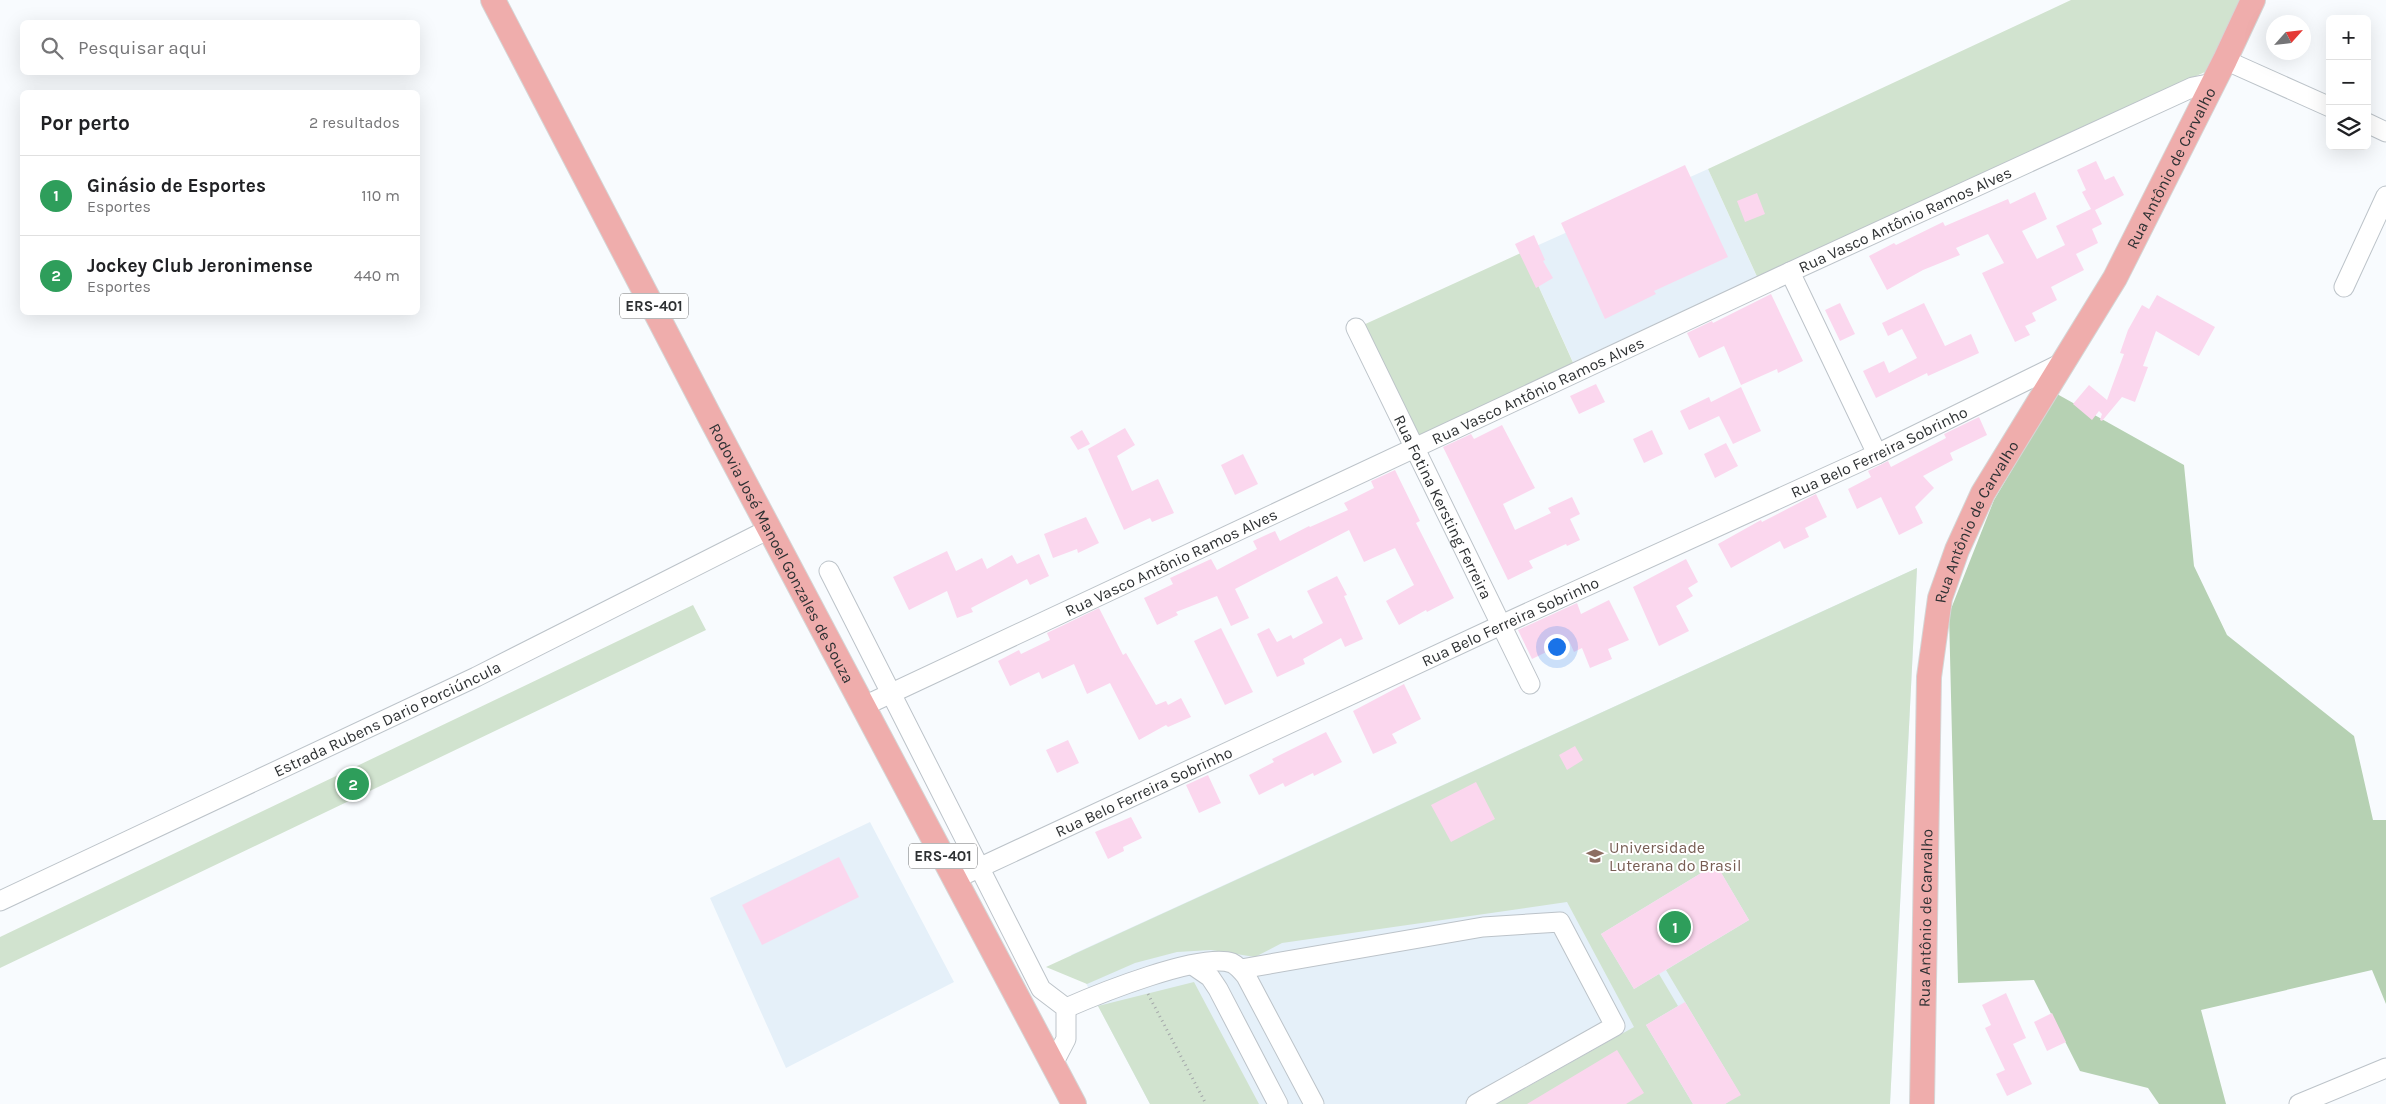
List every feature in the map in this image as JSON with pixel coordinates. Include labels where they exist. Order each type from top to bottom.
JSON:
[{"type":"main road","name":"Rodovia José Manoel Gonzales de Souza","points":[[493,0],[769,529],[1074,1104]]},
{"type":"main road","name":"Rua Antônio de Carvalho","points":[[1922,1104],[1929,678],[1940,598],[1957,550],[1983,493],[2115,278],[2225,60],[2253,0]]},
{"type":"street","points":[[2225,60],[2326,105]]},
{"type":"street","name":"Rua Vasco Antônio Ramos Alves","points":[[864,706],[1790,272],[2193,87],[2213,83]]},
{"type":"street","points":[[2371,125],[2386,132]]},
{"type":"street","points":[[2344,287],[2386,196]]},
{"type":"street","points":[[1790,272],[1877,454]]},
{"type":"street","name":"Rua Fotina Kersting Ferreira","points":[[1356,328],[1530,684]]},
{"type":"street","name":"Rua Belo Ferreira Sobrinho","points":[[955,879],[1501,625],[1877,454],[2065,362]]},
{"type":"street","name":"Estrada Rubens Dario Porciúncula","points":[[0,901],[476,677],[769,529]]},
{"type":"street","points":[[829,571],[1042,989],[1066,1008]]},
{"type":"street","points":[[1241,969],[1474,929],[1560,922],[1615,1026],[1476,1104]]},
{"type":"street","points":[[1066,1008],[1135,980],[1221,961],[1233,964],[1241,969],[1314,1104]]},
{"type":"street","points":[[1194,966],[1210,977],[1218,988],[1278,1104]]},
{"type":"street","points":[[1011,984],[1042,989]]},
{"type":"street","points":[[1053,1064],[1066,1039],[1066,1008]]},
{"type":"street","points":[[2299,1104],[2386,1068]]},
{"type":"street","points":[[1922,1080],[1934,1104]]},
{"type":"path","points":[[1148,994],[1206,1104]]},
{"type":"shaded area","points":[[1708,169],[1757,277],[1573,362],[1523,252]]},
{"type":"shaded area","name":"Universidade Luterana do Brasil","points":[[1917,568],[1890,1104],[1150,1104],[1071,955]]},
{"type":"shaded area","points":[[870,822],[954,982],[786,1068],[710,898]]},
{"type":"green space","points":[[2071,0],[2241,0],[2207,71],[1759,281],[1708,169]]},
{"type":"green space","points":[[1523,252],[1575,367],[1416,440],[1361,326]]},
{"type":"green space","points":[[2057,394],[2184,465],[2194,566],[2227,635],[2354,736],[2373,820],[2386,820],[2386,1004],[2372,970],[2201,1010],[2226,1104],[2159,1104],[2148,1088],[2080,1071],[2034,980],[1958,983],[1949,614],[1994,500]]},
{"type":"green space","name":"Universidade Luterana do Brasil","points":[[1917,568],[1890,1104],[1725,1104],[1740,1094],[1666,970],[1749,920],[1716,864],[1601,934],[1634,989],[1659,974],[1678,1006],[1646,1025],[1693,1104],[1497,1104],[1634,1027],[1567,902],[1282,943],[1255,957],[1211,950],[1177,952],[1135,963],[1087,984],[1046,967]]},
{"type":"green space","points":[[693,605],[706,630],[0,968],[0,937]]},
{"type":"green space","points":[[1194,982],[1259,1104],[1150,1104],[1098,1006]]},
{"type":"building","points":[[2096,161],[2105,180],[2114,176],[2124,195],[2095,210],[2102,224],[2092,229],[2098,243],[2076,254],[2084,270],[2051,287],[2057,300],[2032,313],[2036,321],[2025,326],[2030,335],[2015,342],[1982,273],[2004,263],[1988,234],[1956,248],[1960,255],[1923,270],[1887,290],[1869,256],[1943,222],[1945,226],[2008,199],[2010,204],[2035,192],[2047,219],[2022,231],[2037,259],[2065,245],[2056,226],[2091,209],[2082,192],[2086,190],[2077,170]]},
{"type":"building","points":[[1685,165],[1728,257],[1654,291],[1656,294],[1605,319],[1561,223]]},
{"type":"building","points":[[1757,193],[1765,214],[1745,222],[1737,201]]},
{"type":"building","points":[[1534,235],[1545,260],[1543,261],[1553,278],[1536,288],[1515,244]]},
{"type":"building","points":[[1771,294],[1803,361],[1778,373],[1777,369],[1741,385],[1724,346],[1699,358],[1687,333],[1712,321],[1713,323]]},
{"type":"building","points":[[2157,295],[2215,327],[2199,356],[2156,331],[2143,366],[2148,367],[2135,402],[2122,397],[2102,421],[2100,420],[2102,414],[2099,411],[2092,420],[2073,404],[2089,385],[2107,400],[2124,354],[2120,353],[2128,330],[2142,305],[2149,309]]},
{"type":"building","points":[[1840,303],[1855,334],[1840,341],[1825,310]]},
{"type":"building","points":[[1924,303],[1945,346],[1971,334],[1979,353],[1928,376],[1927,373],[1876,398],[1863,371],[1884,361],[1889,373],[1917,358],[1902,329],[1888,336],[1882,323]]},
{"type":"building","points":[[1596,384],[1605,402],[1579,414],[1570,396]]},
{"type":"building","points":[[1741,387],[1761,431],[1733,444],[1719,416],[1689,430],[1680,411],[1709,397],[1711,402]]},
{"type":"building","points":[[1979,417],[1987,435],[1950,453],[1953,460],[1923,476],[1934,488],[1915,507],[1923,523],[1899,535],[1881,497],[1857,509],[1848,489],[1871,477],[1868,471],[1888,461],[1891,467],[1946,438],[1944,434]]},
{"type":"building","points":[[1502,425],[1535,488],[1503,504],[1515,530],[1551,513],[1548,508],[1572,497],[1580,514],[1570,519],[1580,540],[1567,546],[1566,544],[1529,561],[1533,568],[1508,580],[1443,447],[1471,434],[1474,439]]},
{"type":"building","points":[[1125,428],[1135,445],[1117,456],[1132,491],[1158,479],[1174,513],[1152,522],[1150,518],[1124,530],[1088,449]]},
{"type":"building","points":[[1082,430],[1090,444],[1078,450],[1070,437]]},
{"type":"building","points":[[1652,430],[1663,454],[1644,463],[1633,439]]},
{"type":"building","points":[[1726,443],[1738,466],[1715,478],[1704,454]]},
{"type":"building","points":[[1243,454],[1258,484],[1235,495],[1221,465]]},
{"type":"building","points":[[1395,470],[1420,521],[1416,523],[1454,598],[1427,612],[1426,610],[1399,625],[1386,601],[1414,585],[1395,548],[1364,562],[1349,530],[1235,589],[1249,618],[1231,626],[1217,596],[1176,612],[1178,615],[1157,625],[1144,598],[1173,584],[1170,578],[1211,559],[1217,570],[1257,549],[1253,541],[1275,531],[1280,541],[1309,526],[1348,510],[1344,503],[1374,488],[1371,481]]},
{"type":"building","points":[[1816,494],[1827,517],[1805,528],[1809,537],[1784,549],[1780,541],[1731,568],[1718,544],[1761,520],[1762,522]]},
{"type":"building","points":[[1086,517],[1099,543],[1078,553],[1077,549],[1053,558],[1044,534]]},
{"type":"building","points":[[947,551],[956,571],[982,558],[987,569],[1012,555],[1017,564],[1039,554],[1049,576],[1030,585],[1027,579],[971,608],[973,612],[957,618],[947,591],[909,610],[893,577]]},
{"type":"building","points":[[1686,559],[1698,582],[1688,588],[1693,596],[1676,606],[1689,631],[1659,646],[1633,587]]},
{"type":"building","points":[[1337,576],[1347,595],[1344,596],[1363,639],[1345,647],[1341,638],[1303,659],[1305,664],[1277,677],[1257,634],[1269,628],[1277,642],[1291,635],[1293,639],[1323,623],[1307,591]]},
{"type":"building","points":[[1609,600],[1629,640],[1608,649],[1612,659],[1590,668],[1582,648],[1574,652],[1569,641],[1532,659],[1518,630],[1577,603],[1581,614]]},
{"type":"building","points":[[1099,608],[1123,655],[1126,653],[1156,705],[1166,701],[1168,705],[1181,698],[1191,717],[1168,727],[1166,725],[1139,740],[1110,683],[1087,694],[1074,664],[1042,679],[1039,672],[1010,686],[998,661],[1019,650],[1021,654],[1050,640],[1047,633]]},
{"type":"building","points":[[1221,628],[1253,692],[1225,705],[1194,641]]},
{"type":"building","points":[[1404,684],[1421,719],[1392,734],[1397,743],[1373,754],[1353,711]]},
{"type":"building","points":[[1326,732],[1342,762],[1314,776],[1313,773],[1285,787],[1283,783],[1259,795],[1249,775],[1274,762],[1272,759]]},
{"type":"building","points":[[1068,740],[1079,763],[1057,773],[1046,750]]},
{"type":"building","points":[[1575,746],[1583,760],[1567,770],[1559,755]]},
{"type":"building","points":[[1208,775],[1221,803],[1199,813],[1186,785]]},
{"type":"building","points":[[1476,782],[1495,819],[1451,842],[1431,805]]},
{"type":"building","points":[[1131,817],[1142,838],[1123,847],[1124,851],[1108,859],[1095,832]]},
{"type":"building","points":[[839,857],[859,897],[762,945],[742,905]]},
{"type":"building","points":[[1716,864],[1749,920],[1634,989],[1601,934]]},
{"type":"building","points":[[2006,993],[2026,1038],[2013,1044],[2032,1084],[2007,1096],[1996,1074],[2005,1070],[1985,1028],[1991,1025],[1982,1005]]},
{"type":"building","points":[[1685,1002],[1741,1095],[1725,1104],[1693,1104],[1646,1025]]},
{"type":"building","points":[[2052,1013],[2066,1042],[2047,1051],[2034,1022]]},
{"type":"building","points":[[1617,1050],[1644,1093],[1626,1104],[1527,1104]]},
{"type":"place","name":"Jockey Club Jeronimense","points":[[353,784]]},
{"type":"place","name":"Universidade Luterana do Brasil","points":[[1595,856]]},
{"type":"place","name":"Ginásio de Esportes","points":[[1675,927]]}]
